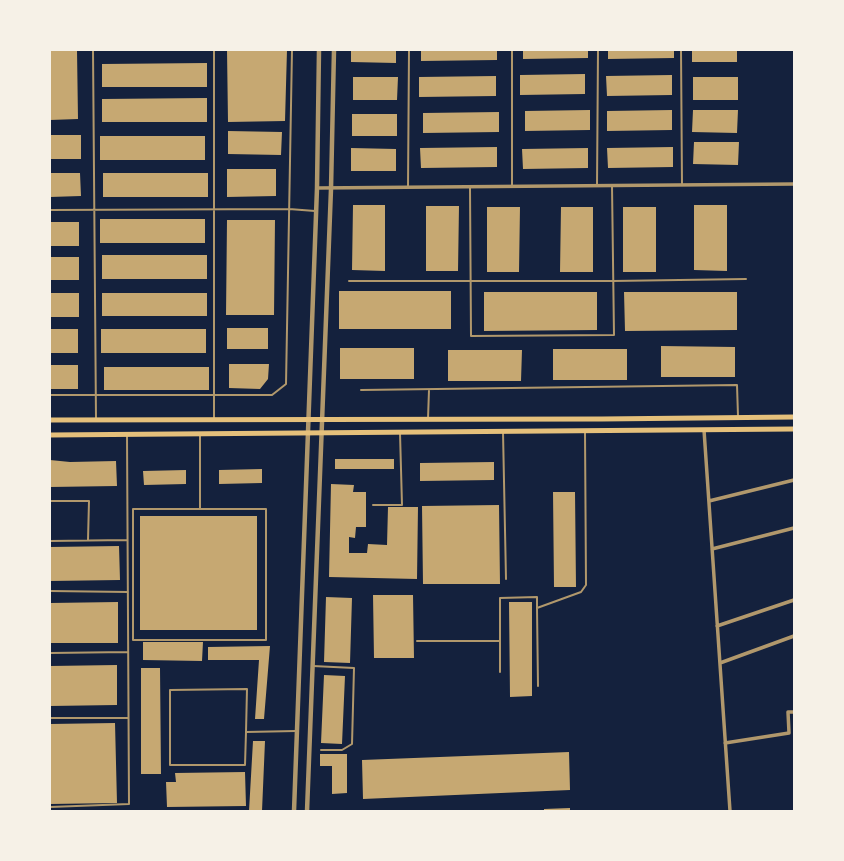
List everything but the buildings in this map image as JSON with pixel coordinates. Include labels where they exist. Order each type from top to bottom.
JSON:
[{"type":"main road","points":[[50,420],[794,416]]},
{"type":"main road","points":[[50,435],[794,429]]},
{"type":"street","points":[[294,811],[317,188],[319,50]]},
{"type":"street","points":[[307,811],[331,189],[334,50]]},
{"type":"street","points":[[317,188],[470,188],[794,184]]},
{"type":"street","points":[[704,430],[730,811]]},
{"type":"street","points":[[709,501],[794,480]]},
{"type":"street","points":[[712,549],[794,528]]},
{"type":"street","points":[[718,626],[794,600]]},
{"type":"street","points":[[720,663],[794,636]]},
{"type":"street","points":[[725,743],[789,733],[788,712],[794,712]]},
{"type":"lane","points":[[93,50],[96,419]]},
{"type":"lane","points":[[214,50],[214,418]]},
{"type":"lane","points":[[50,395],[272,395],[286,384],[292,50]]},
{"type":"lane","points":[[408,188],[409,50]]},
{"type":"lane","points":[[512,50],[512,187]]},
{"type":"lane","points":[[597,186],[598,50]]},
{"type":"lane","points":[[681,50],[682,186]]},
{"type":"lane","points":[[470,188],[471,336],[614,335],[612,186]]},
{"type":"lane","points":[[50,210],[289,209],[315,211]]},
{"type":"lane","points":[[349,281],[613,281],[746,278]]},
{"type":"lane","points":[[361,390],[737,385],[738,417]]},
{"type":"lane","points":[[428,419],[429,389]]},
{"type":"lane","points":[[503,431],[506,579]]},
{"type":"lane","points":[[537,608],[581,592],[586,586],[585,431]]},
{"type":"lane","points":[[373,505],[402,504],[400,432]]},
{"type":"lane","points":[[200,433],[200,509]]},
{"type":"lane","points":[[50,807],[129,804],[127,434]]},
{"type":"lane","points":[[50,501],[89,501],[88,540]]},
{"type":"lane","points":[[133,509],[200,509],[266,509],[266,640],[133,640],[133,509]]},
{"type":"lane","points":[[50,541],[127,540]]},
{"type":"lane","points":[[50,592],[128,592]]},
{"type":"lane","points":[[500,672],[500,598],[537,597],[538,686]]},
{"type":"lane","points":[[417,641],[500,641]]},
{"type":"lane","points":[[50,653],[128,652]]},
{"type":"lane","points":[[312,666],[354,668],[352,744],[342,750],[321,750]]},
{"type":"lane","points":[[247,689],[246,732],[245,765],[170,765],[170,690],[247,689]]},
{"type":"lane","points":[[50,718],[128,718]]},
{"type":"lane","points":[[246,732],[297,731]]}]
